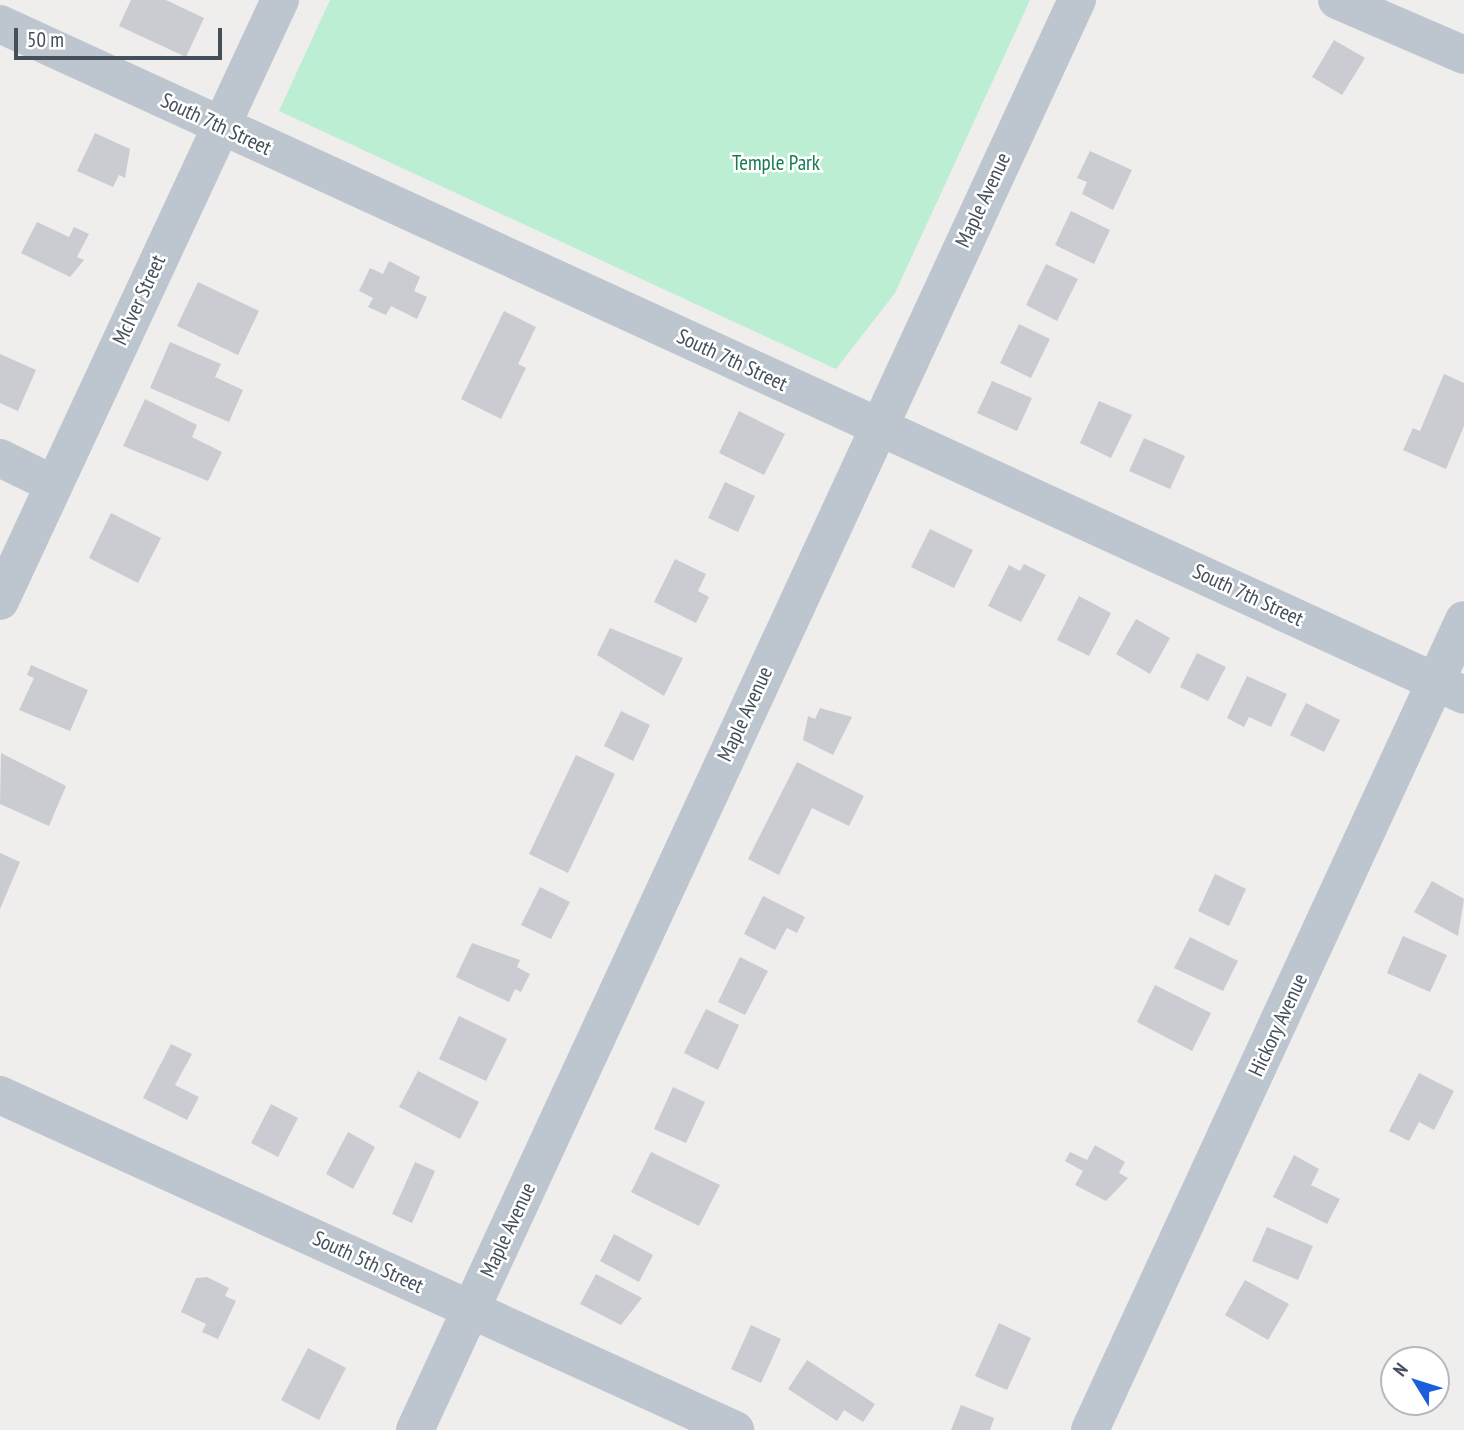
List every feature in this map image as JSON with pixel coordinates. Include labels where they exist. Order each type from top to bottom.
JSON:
[{"type":"street","name":"McIver Street","points":[[0,601],[280,0]]},
{"type":"street","name":"Maple Avenue","points":[[415,1430],[877,426],[1077,0]]},
{"type":"street","points":[[1337,0],[1464,55]]},
{"type":"street","name":"South 7th Street","points":[[0,24],[1451,689]]},
{"type":"street","points":[[0,458],[54,484]]},
{"type":"street","name":"Hickory Avenue","points":[[1090,1430],[1451,689],[1464,620]]},
{"type":"street","name":"South 5th Street","points":[[0,1095],[734,1430]]},
{"type":"green space","name":"Temple Park","points":[[330,0],[1030,0],[895,293],[836,369],[279,111]]},
{"type":"building","points":[[131,0],[166,0],[204,18],[186,57],[119,26]]},
{"type":"building","points":[[1334,40],[1365,58],[1342,95],[1312,77]]},
{"type":"building","points":[[95,133],[130,149],[125,178],[119,175],[113,187],[77,171]]},
{"type":"building","points":[[1090,151],[1132,170],[1113,210],[1082,194],[1087,182],[1077,178]]},
{"type":"building","points":[[1071,211],[1110,230],[1094,264],[1055,245]]},
{"type":"building","points":[[37,222],[69,237],[74,227],[89,234],[77,257],[84,260],[70,277],[21,253]]},
{"type":"building","points":[[389,261],[420,277],[414,291],[427,297],[417,319],[391,306],[386,315],[368,307],[373,298],[359,291],[370,268],[383,274]]},
{"type":"building","points":[[1046,264],[1078,279],[1057,321],[1026,305]]},
{"type":"building","points":[[198,282],[259,311],[238,355],[177,326]]},
{"type":"building","points":[[504,311],[536,327],[518,364],[526,368],[501,419],[461,399]]},
{"type":"building","points":[[1019,324],[1050,339],[1031,378],[1000,363]]},
{"type":"building","points":[[170,342],[221,364],[215,377],[243,390],[229,422],[150,388]]},
{"type":"building","points":[[0,354],[36,370],[18,411],[0,403]]},
{"type":"building","points":[[1444,374],[1464,383],[1464,426],[1446,469],[1403,450],[1413,428],[1420,431]]},
{"type":"building","points":[[992,381],[1032,398],[1017,431],[977,413]]},
{"type":"building","points":[[145,399],[197,425],[192,437],[222,452],[208,481],[123,446]]},
{"type":"building","points":[[1099,401],[1132,415],[1111,458],[1080,443]]},
{"type":"building","points":[[739,411],[785,434],[764,475],[719,453]]},
{"type":"building","points":[[1144,438],[1185,456],[1170,489],[1129,471]]},
{"type":"building","points":[[725,482],[755,496],[738,532],[708,518]]},
{"type":"building","points":[[111,513],[161,538],[138,583],[89,558]]},
{"type":"building","points":[[930,529],[973,550],[954,588],[911,567]]},
{"type":"building","points":[[675,559],[706,574],[698,591],[709,597],[696,623],[654,602]]},
{"type":"building","points":[[1024,564],[1046,575],[1021,622],[988,606],[1009,565],[1020,571]]},
{"type":"building","points":[[1079,596],[1111,613],[1089,656],[1057,640]]},
{"type":"building","points":[[1136,619],[1170,638],[1150,674],[1116,654]]},
{"type":"building","points":[[610,628],[683,658],[664,696],[597,655]]},
{"type":"building","points":[[1197,653],[1226,667],[1208,701],[1180,687]]},
{"type":"building","points":[[31,665],[88,690],[70,731],[19,710],[34,678],[27,675]]},
{"type":"building","points":[[1247,676],[1287,694],[1271,727],[1249,717],[1244,727],[1227,718]]},
{"type":"building","points":[[1306,703],[1340,720],[1324,752],[1290,735]]},
{"type":"building","points":[[820,708],[852,717],[833,755],[803,740],[808,716],[815,719]]},
{"type":"building","points":[[621,711],[650,725],[633,761],[604,746]]},
{"type":"building","points":[[1,753],[66,786],[49,826],[0,804]]},
{"type":"building","points":[[576,755],[615,774],[568,873],[529,854]]},
{"type":"building","points":[[797,762],[864,796],[849,826],[812,808],[779,875],[748,859]]},
{"type":"building","points":[[0,853],[20,862],[0,909]]},
{"type":"building","points":[[1215,874],[1246,889],[1229,926],[1198,911]]},
{"type":"building","points":[[1432,881],[1464,899],[1458,936],[1414,912]]},
{"type":"building","points":[[540,887],[570,902],[551,939],[521,925]]},
{"type":"building","points":[[763,896],[805,917],[797,933],[787,928],[775,950],[744,934]]},
{"type":"building","points":[[1403,936],[1447,955],[1430,992],[1387,973]]},
{"type":"building","points":[[1190,937],[1238,961],[1223,991],[1174,968]]},
{"type":"building","points":[[472,943],[520,960],[517,967],[530,974],[521,992],[515,989],[509,1002],[456,977]]},
{"type":"building","points":[[740,957],[768,971],[745,1015],[718,1002]]},
{"type":"building","points":[[1155,985],[1211,1013],[1192,1051],[1137,1022]]},
{"type":"building","points":[[706,1009],[739,1025],[718,1070],[684,1053]]},
{"type":"building","points":[[459,1016],[507,1039],[486,1081],[439,1059]]},
{"type":"building","points":[[171,1044],[192,1054],[175,1085],[199,1097],[187,1120],[143,1098]]},
{"type":"building","points":[[418,1071],[479,1102],[460,1139],[399,1107]]},
{"type":"building","points":[[1419,1073],[1454,1091],[1434,1130],[1419,1122],[1409,1141],[1389,1131]]},
{"type":"building","points":[[673,1087],[705,1102],[686,1143],[654,1129]]},
{"type":"building","points":[[271,1104],[298,1118],[278,1157],[251,1143]]},
{"type":"building","points":[[348,1132],[375,1147],[353,1189],[326,1174]]},
{"type":"building","points":[[1095,1145],[1125,1162],[1119,1173],[1128,1178],[1106,1201],[1075,1185],[1083,1171],[1065,1161],[1070,1152],[1087,1160]]},
{"type":"building","points":[[651,1152],[720,1185],[699,1226],[631,1192]]},
{"type":"building","points":[[1294,1155],[1319,1169],[1311,1185],[1340,1199],[1327,1224],[1273,1197]]},
{"type":"building","points":[[415,1162],[435,1171],[412,1223],[392,1214]]},
{"type":"building","points":[[1267,1227],[1313,1246],[1298,1280],[1252,1261]]},
{"type":"building","points":[[614,1234],[653,1255],[639,1282],[600,1261]]},
{"type":"building","points":[[596,1274],[642,1298],[621,1325],[580,1304]]},
{"type":"building","points":[[207,1277],[229,1288],[225,1296],[236,1301],[218,1339],[202,1332],[206,1324],[181,1312],[196,1278]]},
{"type":"building","points":[[1245,1280],[1289,1304],[1268,1340],[1225,1315]]},
{"type":"building","points":[[999,1323],[1031,1338],[1007,1390],[975,1376]]},
{"type":"building","points":[[751,1325],[781,1339],[761,1383],[731,1369]]},
{"type":"building","points":[[308,1348],[346,1368],[319,1420],[281,1400]]},
{"type":"building","points":[[807,1360],[875,1404],[863,1422],[844,1410],[837,1421],[788,1389]]},
{"type":"building","points":[[961,1405],[994,1418],[990,1430],[951,1430]]}]
